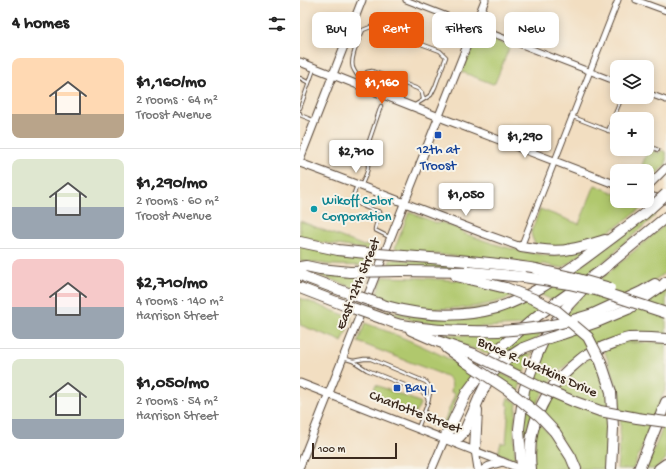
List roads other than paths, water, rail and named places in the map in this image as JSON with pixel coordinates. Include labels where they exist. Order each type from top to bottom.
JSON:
[{"type":"highway","points":[[300,274],[386,306],[421,313],[441,315],[460,314],[497,308],[544,286],[613,238],[644,214],[666,194]]},
{"type":"highway","points":[[664,218],[602,270],[537,316],[501,347],[467,392],[444,438],[454,440],[461,436],[485,386],[493,372],[503,361],[523,348],[597,322],[628,309],[666,282]]},
{"type":"highway","points":[[521,247],[548,250],[570,250],[613,238]]},
{"type":"highway","points":[[300,242],[338,250],[504,264],[536,269],[571,276],[632,295],[666,309]]},
{"type":"highway","points":[[300,267],[306,266],[350,272],[400,270],[472,272],[524,277],[569,284],[599,291],[666,312]]},
{"type":"highway","points":[[522,469],[519,429],[524,390],[537,355],[547,333],[569,304],[602,270]]},
{"type":"highway","points":[[432,271],[506,288],[536,300],[557,311],[588,337],[601,362],[611,392],[613,428],[611,469]]},
{"type":"highway","points":[[300,288],[400,325],[445,331],[471,332],[530,329],[559,324],[606,309],[641,292],[666,277]]},
{"type":"highway","name":"Bruce R. Watkins Drive","points":[[400,325],[434,340],[474,354],[538,386],[575,402],[600,411],[666,422]]},
{"type":"highway","points":[[530,469],[529,456],[533,426],[542,402],[554,385],[569,369],[587,354],[617,342],[639,338],[666,338]]},
{"type":"highway","points":[[434,340],[508,390],[540,416],[555,432],[571,457],[576,469]]},
{"type":"highway","points":[[639,469],[666,402]]},
{"type":"highway","points":[[475,450],[477,404]]},
{"type":"highway","points":[[659,469],[666,464]]},
{"type":"street","points":[[300,159],[362,0]]},
{"type":"street","points":[[406,0],[437,12]]},
{"type":"street","name":"East 12th Street","points":[[480,12],[485,0]]},
{"type":"street","points":[[300,163],[521,247],[618,0]]},
{"type":"street","points":[[636,0],[666,11]]},
{"type":"street","points":[[496,35],[610,79]]},
{"type":"street","name":"East 12th Street","points":[[300,466],[466,48]]},
{"type":"street","points":[[300,62],[610,182]]},
{"type":"street","points":[[654,96],[666,100]]},
{"type":"street","points":[[654,181],[666,168]]},
{"type":"street","points":[[654,197],[666,200]]},
{"type":"street","name":"Charlotte Street","points":[[300,382],[522,469]]},
{"type":"street","points":[[432,469],[444,438]]},
{"type":"street","points":[[475,450],[478,469]]},
{"type":"street","points":[[484,469],[504,462]]},
{"type":"lane","points":[[367,88],[353,69],[352,59],[363,30],[373,26],[440,50],[446,58],[435,87],[431,95],[413,107]]},
{"type":"lane","points":[[300,108],[315,68]]},
{"type":"lane","points":[[362,80],[367,72],[372,71],[418,89],[422,93],[423,99]]},
{"type":"lane","points":[[300,78],[309,83]]},
{"type":"lane","points":[[572,117],[608,131],[619,104]]},
{"type":"lane","points":[[381,106],[364,156],[368,166],[353,198],[358,204],[380,212],[375,230],[391,238]]},
{"type":"lane","points":[[300,113],[303,117],[315,121]]},
{"type":"lane","points":[[654,148],[658,150]]},
{"type":"lane","points":[[344,358],[353,361],[367,370],[422,392],[427,397],[428,403]]},
{"type":"lane","points":[[353,361],[371,359],[428,384],[430,397],[418,428]]},
{"type":"place","name":"12th at Troost","points":[[438,135]]},
{"type":"place","name":"Wikoff Color Corporation","points":[[314,209]]},
{"type":"place","name":"Bay L","points":[[397,388]]}]
